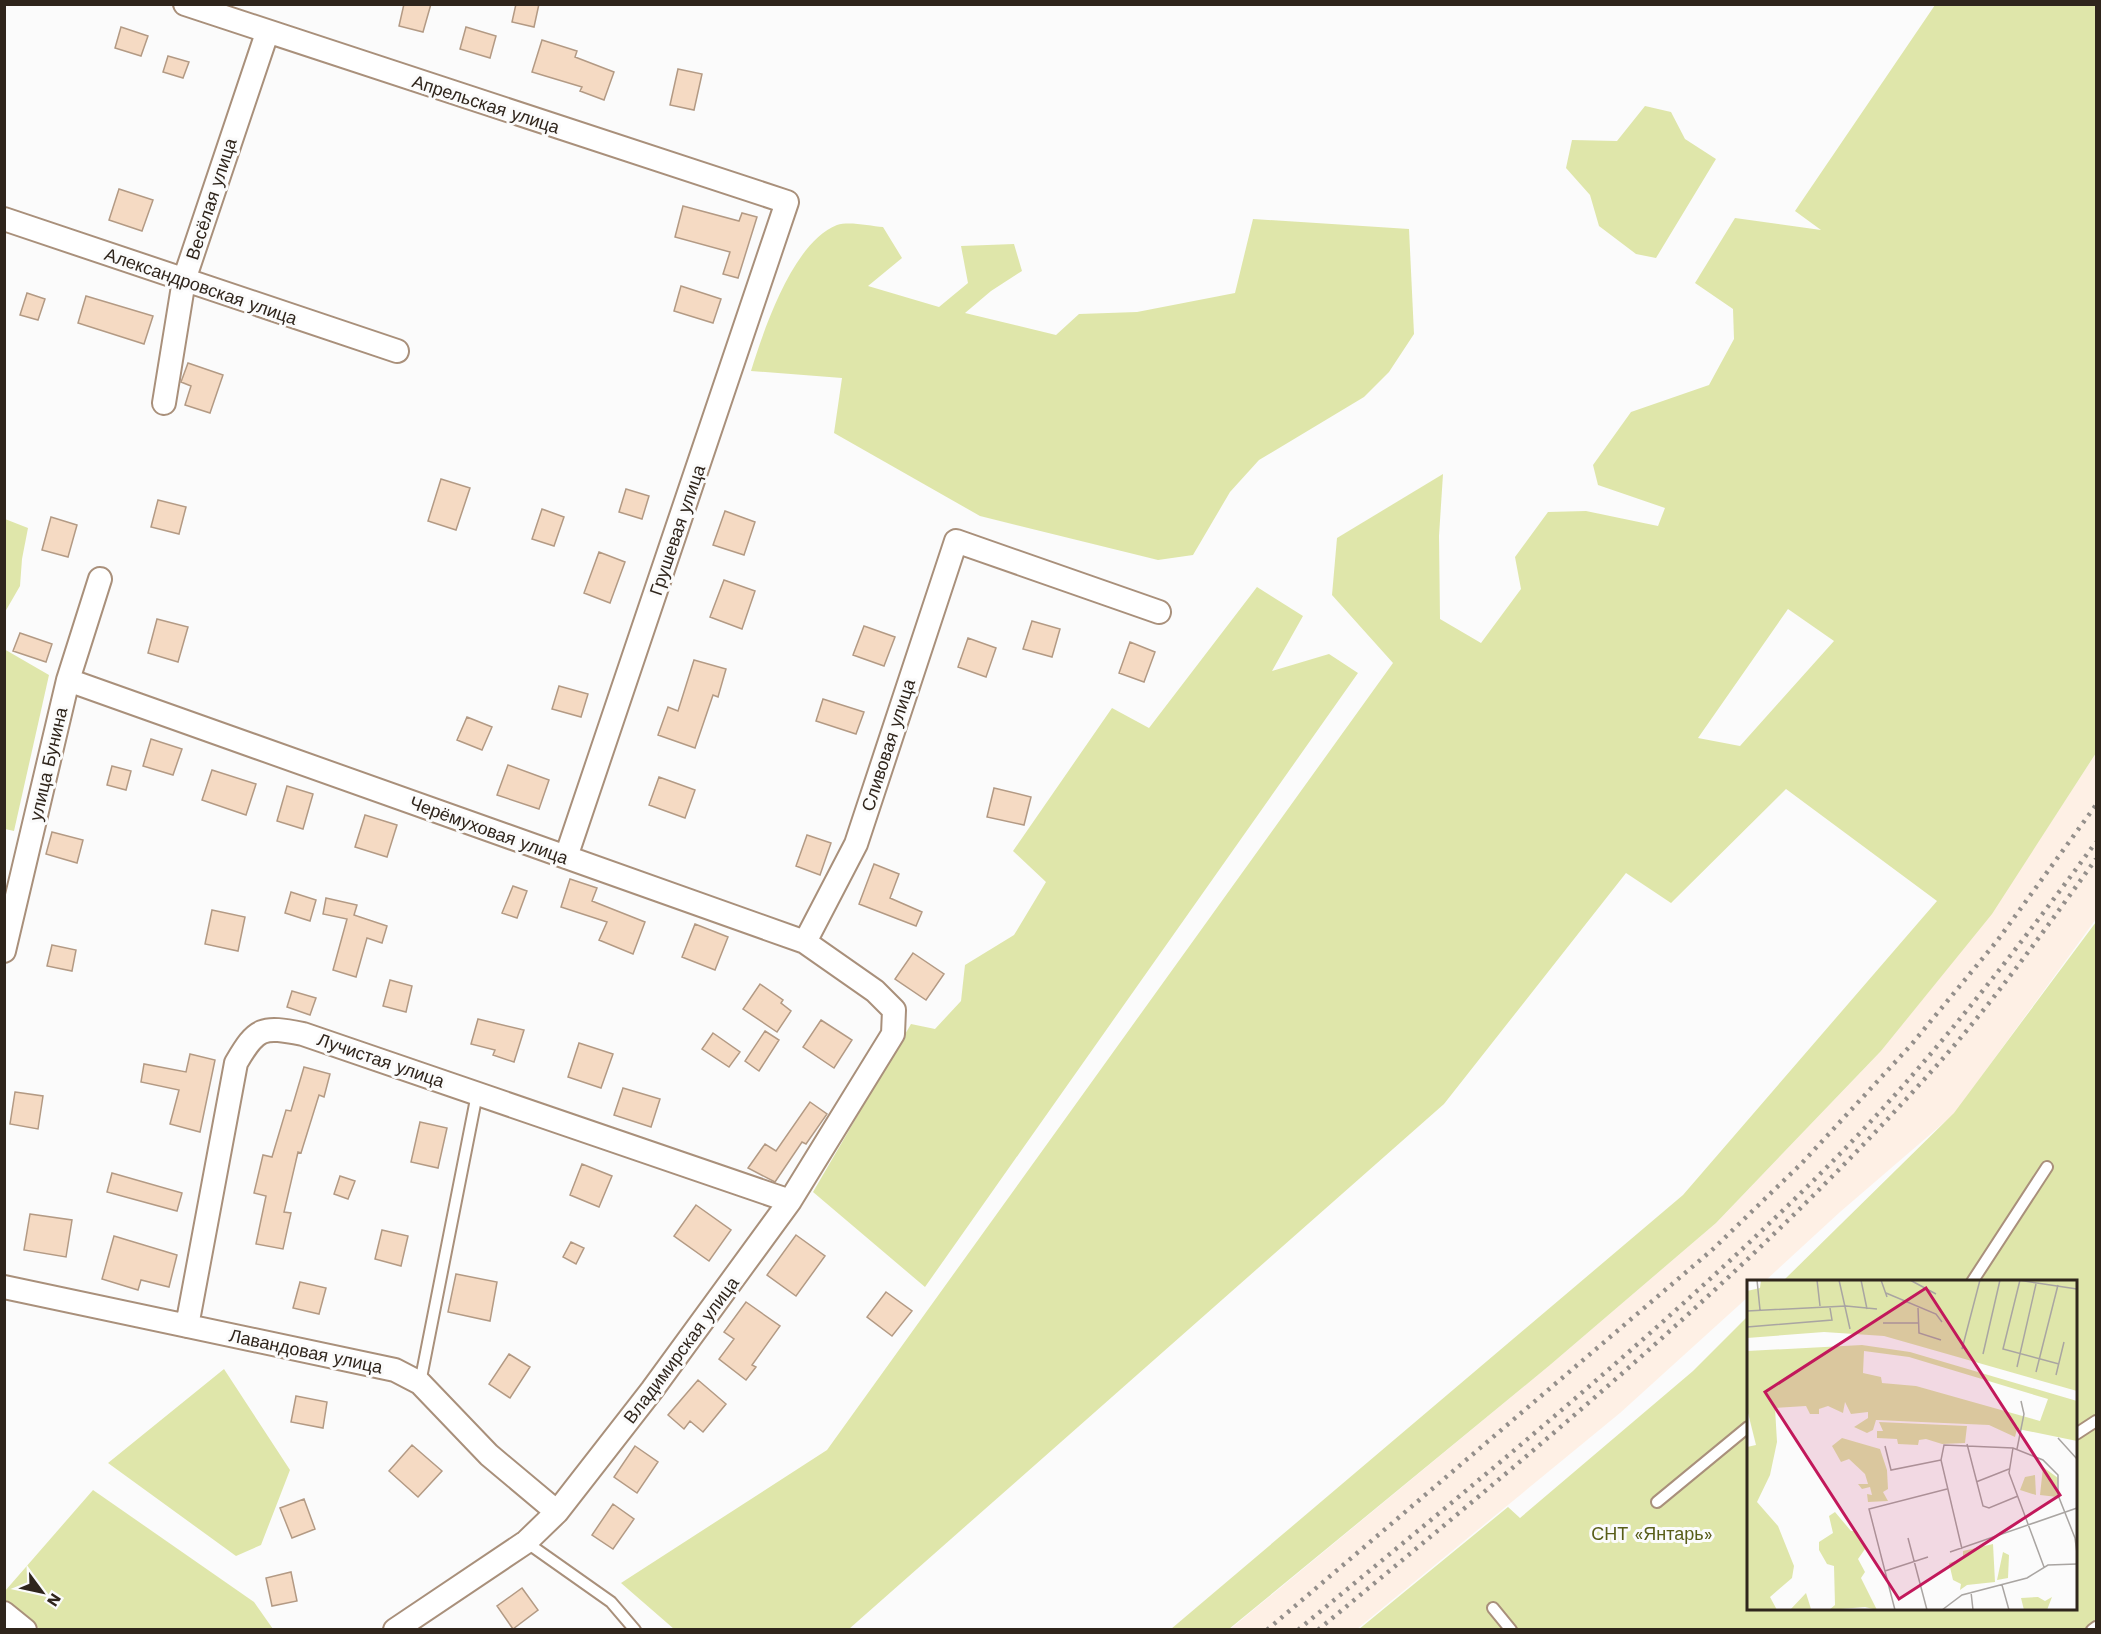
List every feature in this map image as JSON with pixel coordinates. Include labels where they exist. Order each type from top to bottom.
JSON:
[{"type":"street","name":"Апрельская улица","points":[[185,4],[267,33],[787,202]]},
{"type":"street","name":"Весёлая улица","points":[[164,403],[184,280],[267,33]]},
{"type":"street","name":"Грушевая улица","points":[[566,857],[787,202]]},
{"type":"street","name":"Александровская улица","points":[[4,219],[397,351]]},
{"type":"street","name":"Сливовая улица","points":[[805,942],[856,844],[956,541],[1160,612]]},
{"type":"street","name":"улица Бунина","points":[[4,951],[68,680],[100,579]]},
{"type":"street","name":"Черёмуховая улица","points":[[68,680],[805,942],[875,991],[894,1010]]},
{"type":"street","name":"Владимирская улица","points":[[394,1629],[526,1542],[557,1512],[652,1390],[790,1201],[893,1034],[894,1010]]},
{"type":"street","name":"Лучистая улица","points":[[187,1326],[236,1063],[251,1037],[274,1029],[303,1034],[790,1201]]},
{"type":"street","name":"Лавандовая улица","points":[[4,1287],[395,1370],[420,1383],[489,1455],[557,1512]]},
{"type":"street","points":[[4,1613],[24,1629]]},
{"type":"lane","points":[[420,1383],[477,1094]]},
{"type":"lane","points":[[1973,1280],[2047,1167]]},
{"type":"lane","points":[[2077,1433],[2097,1421]]},
{"type":"lane","points":[[1657,1502],[1747,1429]]},
{"type":"lane","points":[[526,1542],[611,1602],[635,1629]]},
{"type":"lane","points":[[1493,1608],[1511,1629]]},
{"type":"lane","points":[[2092,1629],[2097,1627]]},
{"type":"shaded area","points":[[2096,753],[2096,919],[1954,1114],[1840,1212],[1766,1280],[1747,1280],[1747,1298],[1620,1413],[1357,1629],[1229,1630],[1550,1365],[1716,1223],[1881,1051],[1991,914]]},
{"type":"green space","points":[[1935,5],[2096,5],[2096,753],[1992,914],[1881,1051],[1716,1223],[1550,1365],[1229,1629],[1171,1629],[1683,1195],[1937,901],[1786,789],[1671,903],[1626,873],[1444,1104],[849,1629],[674,1629],[621,1583],[827,1450],[1393,663],[1332,595],[1337,538],[1443,474],[1439,536],[1440,619],[1481,643],[1521,589],[1515,557],[1548,512],[1586,511],[1658,526],[1665,508],[1598,485],[1593,465],[1631,412],[1709,385],[1734,339],[1733,309],[1695,283],[1735,218],[1821,230],[1795,211]],"holes":[[[1788,609],[1834,641],[1740,746],[1698,738]]]},
{"type":"green space","points":[[1645,106],[1671,112],[1685,139],[1716,159],[1656,258],[1636,254],[1599,226],[1590,195],[1566,168],[1572,140],[1617,141]]},
{"type":"green space","points":[[1253,219],[1409,229],[1414,334],[1389,372],[1364,397],[1259,460],[1230,492],[1193,555],[1158,560],[980,516],[834,433],[842,378],[751,371],[772,311],[794,268],[821,234],[837,225],[883,227],[902,258],[868,286],[939,307],[968,283],[961,246],[1014,244],[1022,271],[991,291],[965,313],[1056,335],[1079,314],[1137,312],[1235,293]]},
{"type":"green space","points":[[5,519],[28,528],[20,586],[5,612]]},
{"type":"green space","points":[[1257,587],[1303,616],[1272,671],[1329,654],[1358,673],[925,1287],[813,1192],[911,1024],[935,1029],[961,1001],[965,965],[1014,935],[1046,882],[1013,851],[1112,708],[1149,728]]},
{"type":"green space","points":[[4,649],[49,675],[14,831],[5,829]]},
{"type":"green space","name":"СНТ «Янтарь»","points":[[2096,922],[2096,1629],[1358,1630],[1508,1507],[1520,1518],[1693,1371],[1747,1317],[1747,1610],[2077,1610],[2077,1280],[1784,1280],[1954,1113]]},
{"type":"green space","points":[[224,1369],[290,1470],[261,1545],[236,1556],[108,1463]]},
{"type":"green space","points":[[93,1490],[254,1602],[273,1629],[40,1629],[5,1603],[5,1591]]},
{"type":"building","points":[[404,4],[431,4],[423,32],[399,26]]},
{"type":"building","points":[[516,4],[539,4],[534,27],[512,22]]},
{"type":"building","points":[[121,27],[148,36],[141,56],[115,48]]},
{"type":"building","points":[[466,27],[496,36],[490,58],[460,49]]},
{"type":"building","points":[[542,40],[577,51],[575,57],[614,72],[604,100],[580,91],[582,87],[532,72]]},
{"type":"building","points":[[168,56],[189,62],[183,78],[163,72]]},
{"type":"building","points":[[678,69],[702,74],[694,110],[670,105]]},
{"type":"building","points":[[119,189],[153,200],[142,231],[109,220]]},
{"type":"building","points":[[683,206],[739,221],[742,213],[757,217],[738,278],[723,274],[730,252],[675,237]]},
{"type":"building","points":[[681,286],[721,299],[713,323],[674,311]]},
{"type":"building","points":[[27,293],[45,299],[38,320],[20,315]]},
{"type":"building","points":[[86,296],[153,316],[144,344],[78,323]]},
{"type":"building","points":[[188,363],[223,375],[210,413],[185,405],[191,386],[181,382]]},
{"type":"building","points":[[441,479],[470,488],[456,530],[428,521]]},
{"type":"building","points":[[626,489],[649,496],[642,519],[619,512]]},
{"type":"building","points":[[158,500],[186,507],[179,534],[151,527]]},
{"type":"building","points":[[542,509],[564,517],[554,546],[532,539]]},
{"type":"building","points":[[725,511],[755,522],[744,555],[713,545]]},
{"type":"building","points":[[51,517],[77,525],[68,557],[42,550]]},
{"type":"building","points":[[599,552],[625,562],[610,603],[584,593]]},
{"type":"building","points":[[724,580],[755,591],[742,629],[710,617]]},
{"type":"building","points":[[157,619],[188,627],[178,662],[148,653]]},
{"type":"building","points":[[1032,621],[1060,629],[1052,657],[1023,649]]},
{"type":"building","points":[[864,626],[895,637],[884,666],[853,655]]},
{"type":"building","points":[[20,633],[52,644],[46,662],[13,651]]},
{"type":"building","points":[[968,638],[996,648],[986,677],[958,667]]},
{"type":"building","points":[[1130,642],[1155,652],[1144,682],[1119,673]]},
{"type":"building","points":[[694,660],[726,669],[718,697],[713,695],[695,748],[658,735],[668,707],[678,711]]},
{"type":"building","points":[[559,686],[588,694],[581,717],[552,709]]},
{"type":"building","points":[[823,699],[864,712],[856,734],[816,721]]},
{"type":"building","points":[[467,717],[492,727],[482,750],[457,740]]},
{"type":"building","points":[[151,739],[182,749],[173,775],[143,766]]},
{"type":"building","points":[[508,765],[549,780],[539,809],[497,795]]},
{"type":"building","points":[[112,766],[131,771],[126,790],[107,785]]},
{"type":"building","points":[[212,770],[256,784],[246,815],[202,800]]},
{"type":"building","points":[[659,777],[695,790],[685,818],[649,805]]},
{"type":"building","points":[[287,786],[313,794],[303,829],[277,821]]},
{"type":"building","points":[[994,788],[1031,797],[1024,825],[987,817]]},
{"type":"building","points":[[365,815],[397,825],[387,857],[355,847]]},
{"type":"building","points":[[52,832],[83,840],[77,863],[46,854]]},
{"type":"building","points":[[807,835],[831,843],[820,875],[796,866]]},
{"type":"building","points":[[874,864],[899,874],[890,898],[922,912],[916,926],[859,904]]},
{"type":"building","points":[[570,879],[597,888],[592,901],[645,922],[633,954],[599,940],[607,922],[561,907]]},
{"type":"building","points":[[513,886],[527,891],[517,918],[502,913]]},
{"type":"building","points":[[291,892],[316,900],[310,921],[285,913]]},
{"type":"building","points":[[326,898],[357,905],[354,915],[387,926],[382,943],[367,938],[356,977],[333,970],[347,919],[323,914]]},
{"type":"building","points":[[212,910],[245,917],[238,951],[205,944]]},
{"type":"building","points":[[695,924],[728,937],[715,970],[682,957]]},
{"type":"building","points":[[52,945],[76,950],[72,971],[47,966]]},
{"type":"building","points":[[913,953],[944,974],[926,1000],[895,979]]},
{"type":"building","points":[[390,980],[412,986],[406,1012],[383,1006]]},
{"type":"building","points":[[760,984],[783,1000],[781,1003],[791,1011],[777,1032],[743,1009]]},
{"type":"building","points":[[292,991],[316,998],[310,1015],[287,1007]]},
{"type":"building","points":[[478,1019],[524,1030],[514,1062],[493,1055],[495,1050],[471,1044]]},
{"type":"building","points":[[821,1020],[852,1040],[834,1068],[803,1047]]},
{"type":"building","points":[[765,1031],[779,1040],[759,1071],[745,1061]]},
{"type":"building","points":[[713,1033],[740,1052],[729,1067],[702,1049]]},
{"type":"building","points":[[579,1043],[613,1054],[601,1088],[568,1077]]},
{"type":"building","points":[[190,1054],[215,1060],[200,1132],[170,1124],[179,1090],[141,1082],[144,1064],[186,1072]]},
{"type":"building","points":[[304,1067],[330,1074],[324,1097],[319,1095],[301,1153],[298,1152],[284,1212],[291,1213],[283,1249],[256,1244],[266,1196],[254,1193],[263,1155],[272,1157],[286,1110],[291,1111]]},
{"type":"building","points":[[623,1088],[660,1099],[651,1127],[614,1115]]},
{"type":"building","points":[[15,1092],[43,1096],[38,1129],[10,1124]]},
{"type":"building","points":[[810,1102],[827,1114],[806,1144],[802,1142],[775,1182],[748,1168],[765,1144],[776,1151]]},
{"type":"building","points":[[420,1122],[447,1128],[438,1168],[411,1162]]},
{"type":"building","points":[[582,1164],[612,1176],[599,1207],[570,1195]]},
{"type":"building","points":[[112,1173],[182,1193],[177,1211],[107,1192]]},
{"type":"building","points":[[340,1176],[355,1181],[348,1199],[334,1194]]},
{"type":"building","points":[[696,1205],[731,1230],[709,1261],[674,1236]]},
{"type":"building","points":[[30,1214],[72,1220],[66,1257],[24,1250]]},
{"type":"building","points":[[382,1230],[408,1236],[401,1266],[375,1259]]},
{"type":"building","points":[[796,1235],[825,1256],[796,1296],[767,1275]]},
{"type":"building","points":[[114,1236],[177,1255],[169,1287],[141,1280],[138,1290],[102,1279]]},
{"type":"building","points":[[571,1242],[584,1248],[576,1264],[563,1257]]},
{"type":"building","points":[[456,1274],[497,1282],[490,1321],[448,1312]]},
{"type":"building","points":[[300,1282],[326,1288],[319,1314],[293,1308]]},
{"type":"building","points":[[886,1292],[912,1311],[892,1336],[867,1317]]},
{"type":"building","points":[[746,1302],[780,1326],[752,1365],[756,1367],[746,1380],[719,1359],[734,1339],[724,1332]]},
{"type":"building","points":[[509,1354],[530,1367],[510,1398],[489,1384]]},
{"type":"building","points":[[698,1380],[726,1404],[703,1432],[690,1421],[684,1429],[668,1415]]},
{"type":"building","points":[[296,1396],[327,1402],[323,1428],[291,1422]]},
{"type":"building","points":[[412,1445],[442,1471],[418,1497],[389,1471]]},
{"type":"building","points":[[635,1446],[658,1462],[637,1493],[614,1477]]},
{"type":"building","points":[[304,1499],[315,1529],[292,1538],[280,1508]]},
{"type":"building","points":[[613,1504],[634,1519],[613,1549],[592,1535]]},
{"type":"building","points":[[291,1572],[297,1601],[272,1606],[266,1578]]},
{"type":"building","points":[[522,1588],[538,1610],[513,1629],[497,1606]]},
{"type":"railway","points":[[1267,1630],[1712,1250],[1802,1163],[1911,1045],[1997,941],[2096,805]]},
{"type":"railway","points":[[1298,1630],[1629,1352],[1693,1295],[1818,1176],[1929,1056],[2031,929],[2096,842]]},
{"type":"railway","points":[[1318,1630],[1560,1428],[1639,1359],[1793,1216],[1867,1141],[1959,1040],[2020,963],[2096,859]]}]
